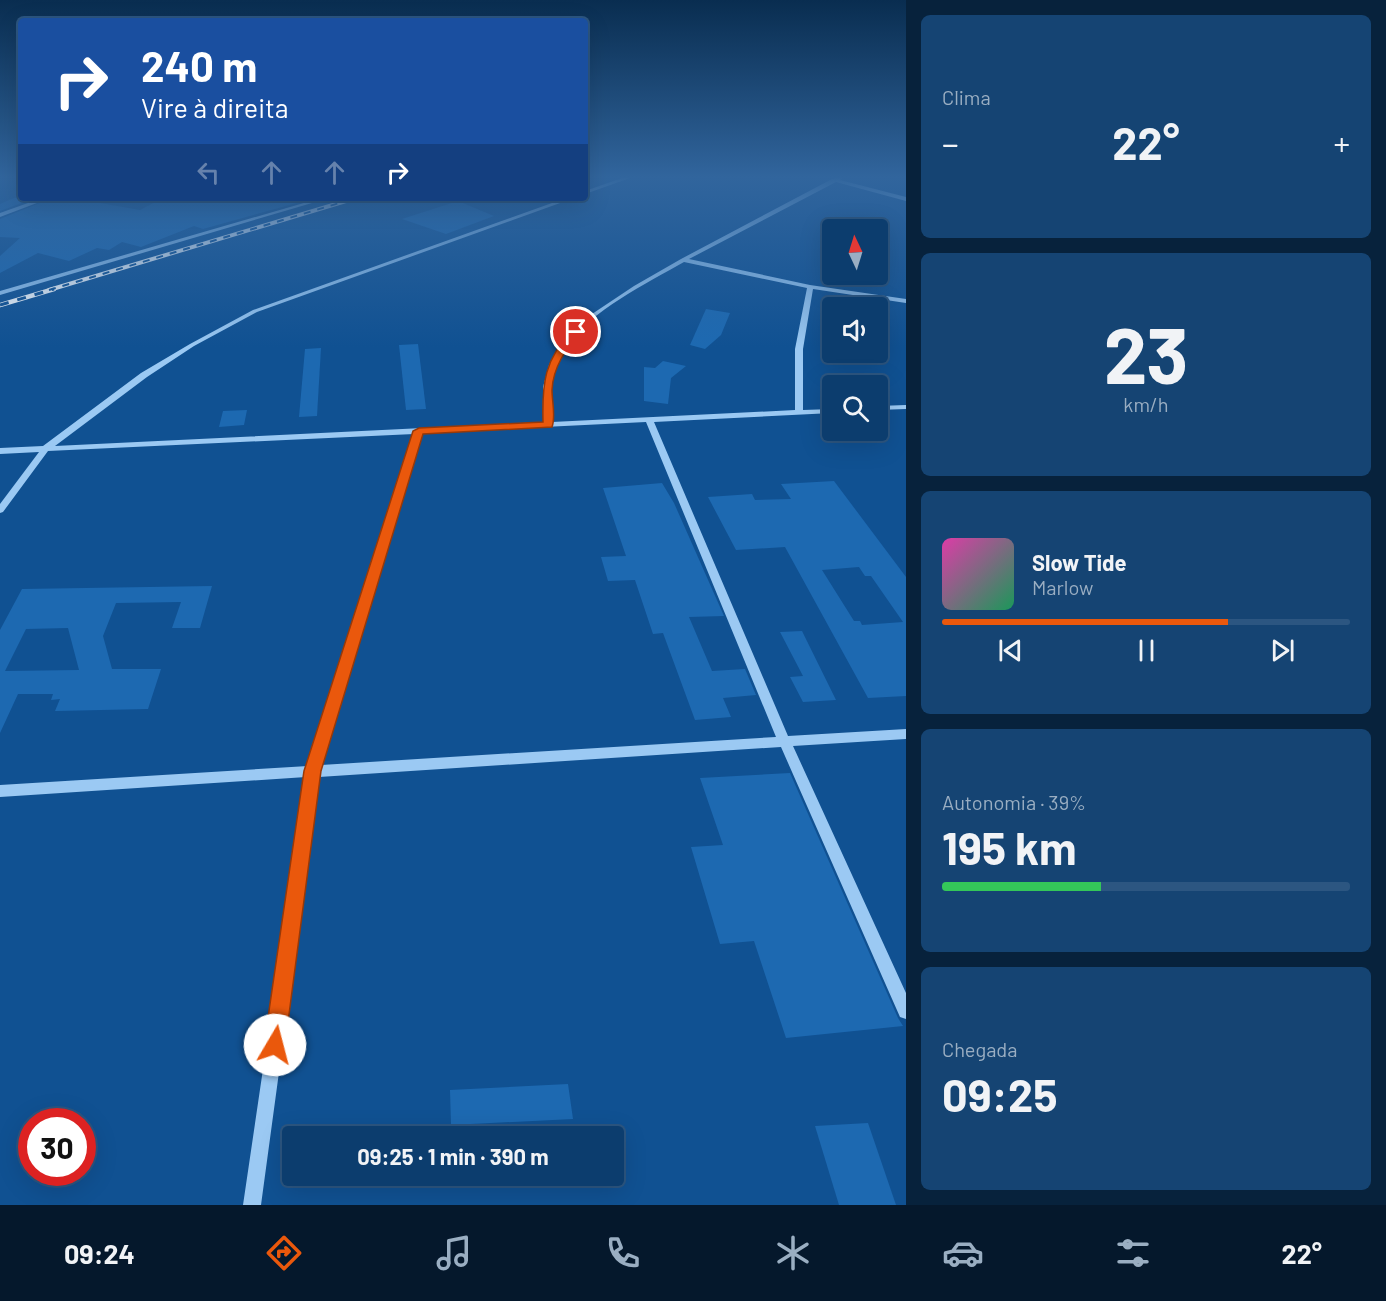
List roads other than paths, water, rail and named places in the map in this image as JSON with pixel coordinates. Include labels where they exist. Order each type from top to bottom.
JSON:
[{"type":"street","points":[[0,293],[202,234]]},
{"type":"street","points":[[0,510],[45,449],[144,375],[192,345],[255,311],[470,234]]},
{"type":"street","points":[[548,425],[547,387],[553,366],[563,345],[588,319],[636,287],[732,234]]},
{"type":"street","points":[[682,260],[810,287],[906,301]]},
{"type":"street","points":[[799,413],[799,349],[810,287]]},
{"type":"street","points":[[888,408],[906,407]]},
{"type":"street","points":[[0,451],[822,412]]},
{"type":"street","points":[[649,420],[784,741],[906,1011]]},
{"type":"street","points":[[252,1205],[313,771],[419,431]]},
{"type":"street","points":[[0,791],[906,734]]},
{"type":"railway","points":[[49,290],[235,234]]},
{"type":"railway","points":[[0,305],[54,289]]}]
